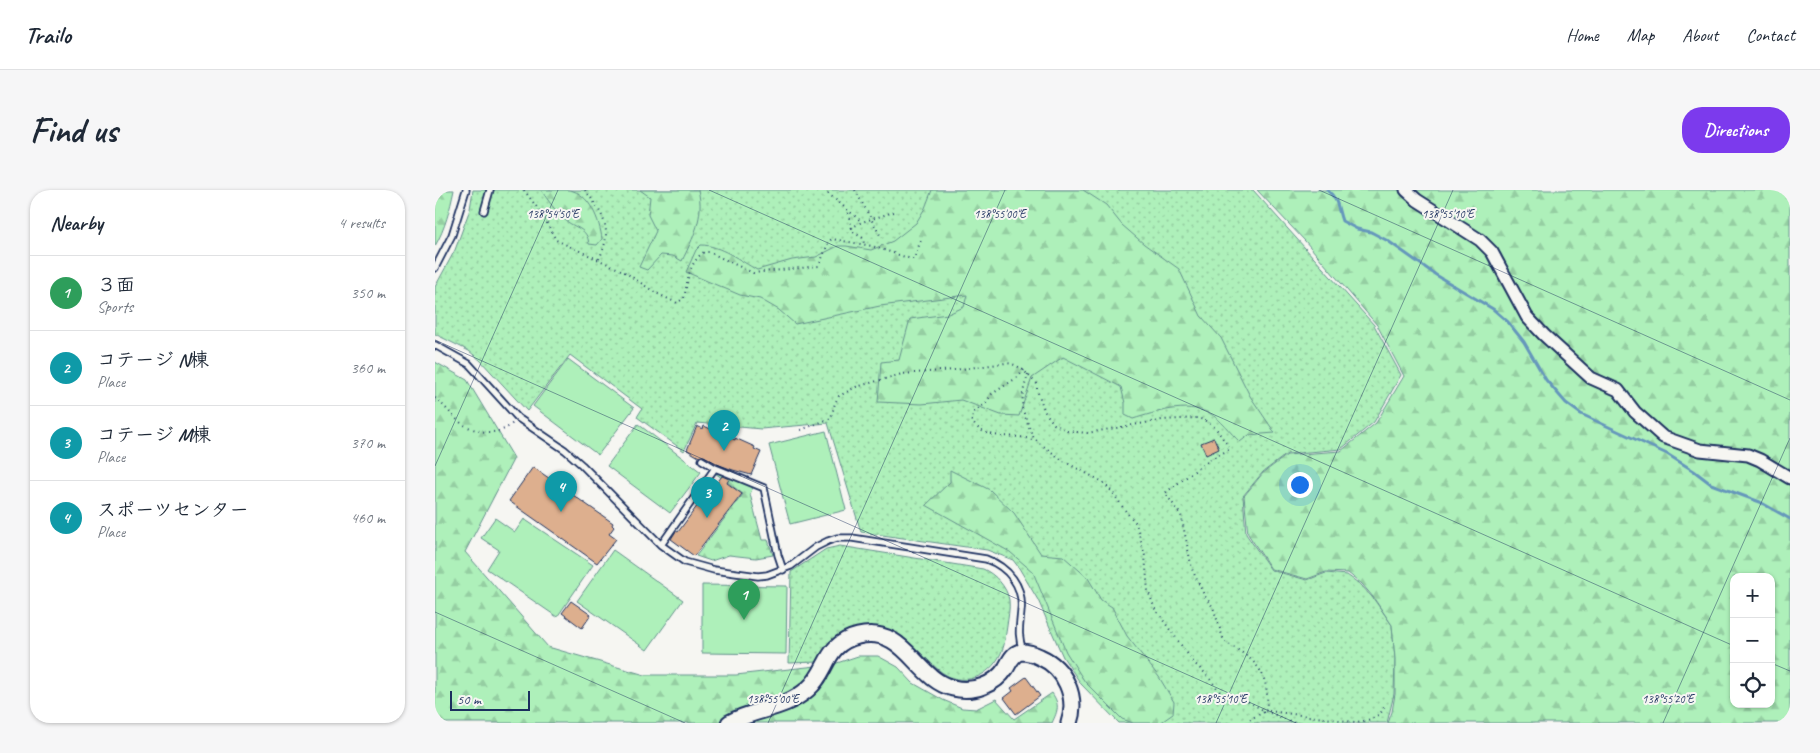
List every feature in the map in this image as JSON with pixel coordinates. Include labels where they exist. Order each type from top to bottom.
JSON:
[{"type":"street","points":[[1406,190],[1417,200],[1480,240],[1492,252],[1527,317],[1591,378],[1618,390],[1635,412],[1663,437],[1714,453],[1729,452],[1748,455],[1790,478]]},
{"type":"street","points":[[729,723],[745,714],[776,708],[796,698],[815,682],[827,658],[836,648],[847,640],[860,636],[874,635],[893,641],[905,649],[938,682],[963,690],[979,688],[994,680],[1006,668],[1013,657],[1023,652],[1033,654],[1051,664],[1065,679],[1071,698],[1072,709],[1069,723]]},
{"type":"lane","points":[[435,268],[452,235],[465,190]]},
{"type":"lane","points":[[484,211],[490,190]]},
{"type":"lane","points":[[435,345],[461,358],[476,370],[518,418],[565,450],[661,544],[678,558],[702,568],[759,576],[783,570],[816,547],[837,538],[852,538],[986,559],[995,562],[1011,574],[1020,592],[1021,611],[1018,629],[1023,652]]},
{"type":"lane","points":[[702,460],[715,468],[764,488],[783,570]]},
{"type":"lane","points":[[661,544],[715,468]]},
{"type":"path","points":[[524,190],[542,214],[556,240],[623,271],[659,296],[677,303],[684,298],[685,284],[693,264],[704,252],[709,252],[757,273],[819,266],[829,241],[832,239],[864,244],[911,259],[914,259],[921,240]]},
{"type":"path","points":[[585,190],[604,217],[607,240],[599,259]]},
{"type":"path","points":[[824,190],[862,222]]},
{"type":"path","points":[[855,190],[880,235]]},
{"type":"path","points":[[851,228],[872,218],[897,211]]},
{"type":"path","points":[[848,212],[853,232],[863,238],[864,244]]},
{"type":"path","points":[[801,430],[831,418],[835,403],[843,392],[885,378],[1006,363],[1012,364],[1028,374],[1037,384],[1042,406],[1051,421],[1061,428],[1072,432],[1087,433],[1162,420],[1191,418],[1203,420],[1220,432],[1230,449],[1209,460],[1165,493],[1181,515],[1192,569],[1204,595],[1213,607],[1225,642],[1259,668],[1268,694],[1268,703],[1265,711]]},
{"type":"path","points":[[1024,370],[1018,378],[992,394],[985,404],[974,412],[971,420],[979,430],[989,435],[1022,437],[1038,442]]},
{"type":"path","points":[[1028,374],[1023,392],[1022,408],[1029,429],[1038,442],[1065,462],[1103,482],[1138,527],[1145,556],[1148,592],[1155,609],[1166,626],[1194,663],[1206,674],[1228,702],[1237,699],[1245,700],[1265,711],[1295,723]]},
{"type":"path","points":[[435,398],[460,422],[482,432],[500,432],[509,427],[518,418]]},
{"type":"path","points":[[1246,723],[1265,711],[1355,722],[1376,716],[1381,713],[1385,706]]},
{"type":"green space","points":[[435,190],[454,190],[449,212],[435,246]]},
{"type":"green space","points":[[473,190],[1253,190],[1374,325],[1401,375],[1374,422],[1341,449],[1287,454],[1263,472],[1243,496],[1246,534],[1271,570],[1307,580],[1326,573],[1347,575],[1361,585],[1373,598],[1392,625],[1395,659],[1394,694],[1387,723],[1119,723],[1081,684],[1063,657],[1038,600],[1013,560],[987,550],[861,532],[828,423],[761,429],[697,423],[684,451],[637,417],[642,409],[570,355],[527,411],[480,360],[469,351],[435,334],[435,287],[455,250],[470,209]]},
{"type":"green space","points":[[541,190],[569,190],[583,197],[593,209],[599,225],[602,239],[597,245],[589,244],[586,234],[561,216]]},
{"type":"green space","points":[[640,190],[698,190],[700,209],[697,227],[682,261],[673,256],[661,255],[647,270],[639,267],[656,231],[648,215],[650,197]]},
{"type":"green space","points":[[932,190],[1083,190],[1106,205],[1122,225],[1144,244],[1179,269],[1201,316],[1221,338],[1250,396],[1275,433],[1249,435],[1240,442],[1221,422],[1209,413],[1191,408],[1171,409],[1133,419],[1125,415],[1125,403],[1121,387],[1063,357],[1032,378],[1019,416],[1001,415],[961,400],[922,404],[878,402],[881,362],[899,360],[910,319],[948,314],[964,307],[967,295],[880,306],[795,324],[779,310],[760,299],[740,295],[686,272],[696,250],[701,245],[723,251],[757,270],[792,260],[816,257],[838,246],[871,250],[893,241],[916,223],[925,208]]},
{"type":"green space","points":[[1257,190],[1790,190],[1790,723],[1388,723],[1395,694],[1395,659],[1392,625],[1362,584],[1348,573],[1326,572],[1307,579],[1271,569],[1248,534],[1244,496],[1263,473],[1287,455],[1341,451],[1376,423],[1404,376],[1377,325],[1305,241]]},
{"type":"green space","points":[[568,359],[634,408],[598,455],[533,406]]},
{"type":"green space","points":[[435,362],[467,380],[514,458],[465,552],[548,647],[645,675],[736,675],[834,664],[858,656],[878,656],[898,667],[913,683],[943,700],[962,708],[976,709],[996,699],[1014,719],[1052,693],[1057,708],[1052,723],[435,723]]},
{"type":"green space","points":[[638,424],[701,472],[670,513],[607,466]]},
{"type":"green space","points":[[826,431],[846,510],[790,524],[769,445]]},
{"type":"green space","points":[[950,470],[990,490],[1014,513],[1041,554],[1063,556],[1088,578],[1101,600],[1112,607],[1127,636],[1159,677],[1174,702],[1173,714],[1160,723],[1133,723],[1122,719],[1085,682],[1066,652],[1033,572],[1010,552],[926,505],[950,482]]},
{"type":"green space","points":[[716,471],[753,487],[750,494],[762,540],[768,540],[773,555],[756,558],[729,555],[711,561],[696,556],[743,494],[715,473]]},
{"type":"green space","points":[[495,518],[515,532],[524,519],[593,565],[557,617],[487,569],[499,550],[481,538]]},
{"type":"green space","points":[[840,546],[983,569],[992,574],[1003,586],[1008,595],[1009,603],[1004,645],[996,662],[990,669],[975,678],[957,679],[942,673],[911,644],[894,633],[875,628],[864,628],[841,636],[831,642],[818,662],[789,663],[791,572],[826,549]]},
{"type":"green space","points":[[613,550],[683,600],[647,650],[577,601]]},
{"type":"green space","points":[[702,585],[787,586],[786,654],[702,653]]},
{"type":"building","points":[[697,426],[703,429],[704,426],[735,440],[735,438],[755,447],[754,449],[761,452],[751,475],[717,464],[704,456],[699,457],[687,450]]},
{"type":"building","points":[[1214,438],[1219,449],[1206,455],[1201,443]]},
{"type":"building","points":[[533,467],[613,523],[614,527],[609,534],[616,539],[597,563],[509,501]]},
{"type":"building","points":[[722,476],[729,479],[727,483],[742,494],[694,556],[671,539]]},
{"type":"building","points":[[571,601],[591,615],[582,628],[562,613]]},
{"type":"building","points":[[1026,677],[1040,696],[1016,714],[1004,698],[1013,691],[1011,688]]},
{"type":"waterway","points":[[1327,190],[1336,201],[1342,221],[1388,241],[1436,275],[1493,309],[1508,322],[1524,342],[1546,380],[1566,403],[1581,414],[1667,454],[1711,484],[1760,502],[1790,519]]},
{"type":"place","name":"コテージ N棟","points":[[724,451]]},
{"type":"place","name":"スポーツセンター","points":[[561,512]]},
{"type":"place","name":"コテージ M棟","points":[[707,518]]},
{"type":"place","name":"３面","points":[[744,620]]}]
